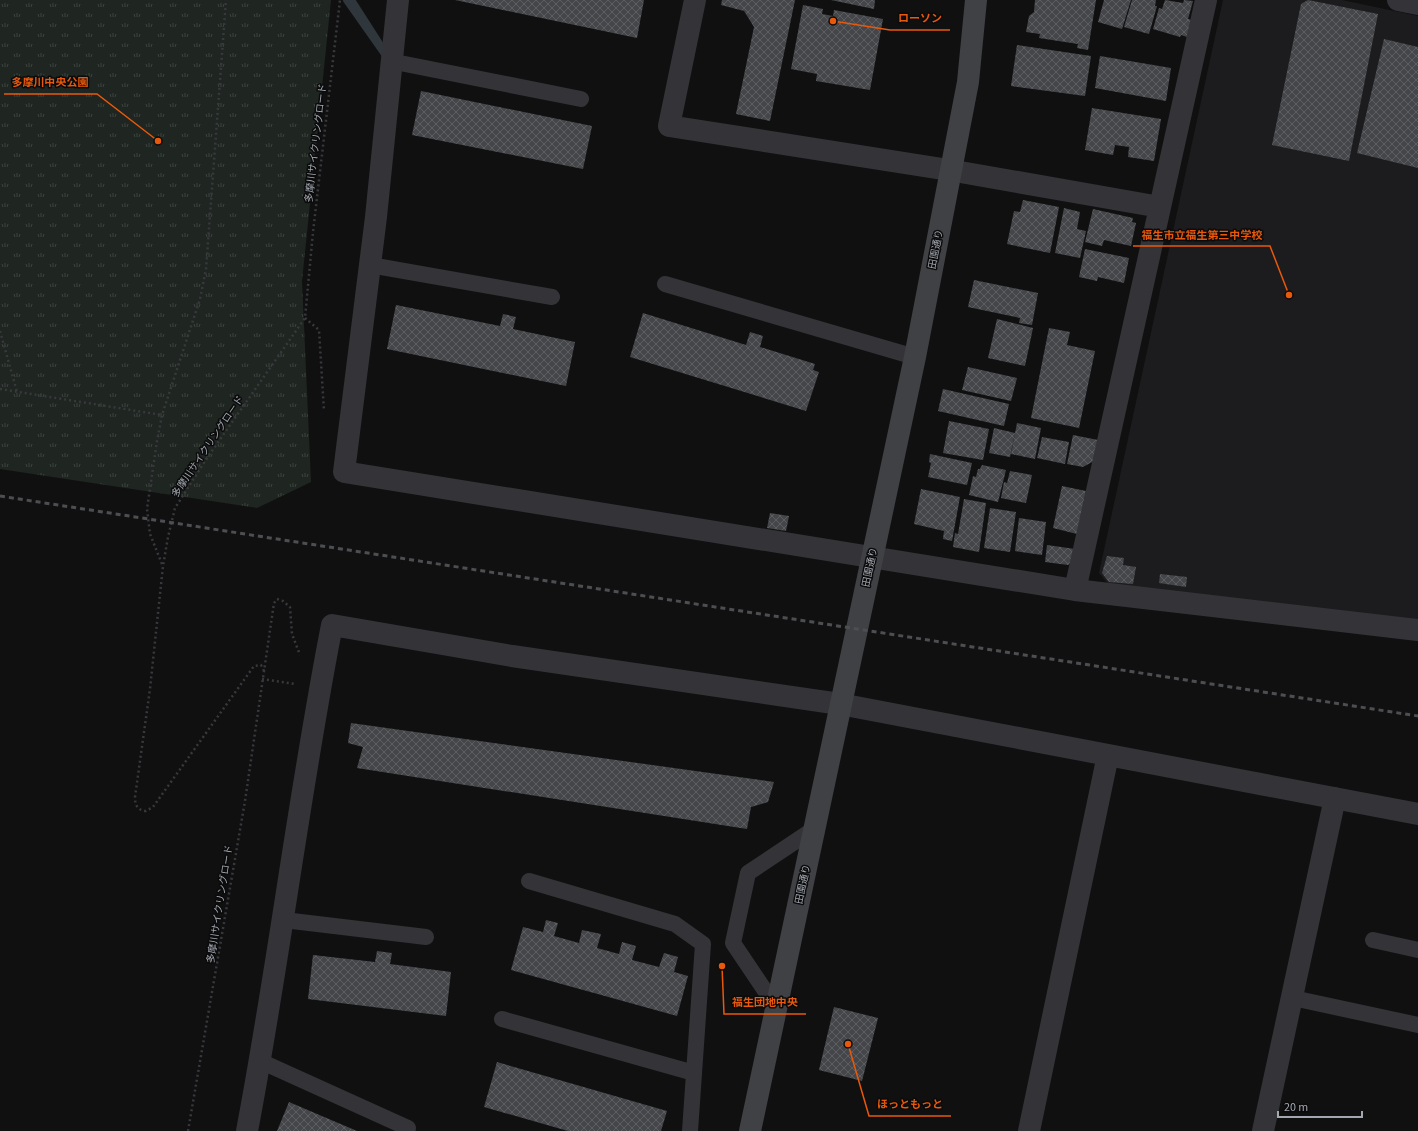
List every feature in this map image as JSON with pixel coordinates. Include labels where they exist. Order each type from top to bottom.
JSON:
[{"type":"street","points":[[398,0],[390,61],[370,265],[344,472],[1075,590],[1418,630]]},
{"type":"street","points":[[695,0],[669,126],[949,170],[1160,207]]},
{"type":"street","name":"田園通り","points":[[750,1131],[914,357],[949,170],[968,82],[976,0]]},
{"type":"street","points":[[1075,590],[1206,0]]},
{"type":"street","points":[[1398,0],[1418,4]]},
{"type":"street","points":[[246,1131],[260,1061],[284,920],[315,690],[332,625],[512,656],[840,704],[1418,814]]},
{"type":"street","points":[[1028,1131],[1108,755]]},
{"type":"street","points":[[1263,1131],[1293,998],[1335,798]]},
{"type":"lane","points":[[390,61],[581,99]]},
{"type":"lane","points":[[370,265],[552,297]]},
{"type":"lane","points":[[665,284],[914,357]]},
{"type":"lane","points":[[776,1007],[733,943],[748,873],[814,829]]},
{"type":"lane","points":[[529,880],[675,924],[703,944],[690,1131]]},
{"type":"lane","points":[[284,920],[426,937]]},
{"type":"lane","points":[[1373,940],[1418,950]]},
{"type":"lane","points":[[1293,998],[1418,1025]]},
{"type":"lane","points":[[502,1019],[694,1073]]},
{"type":"lane","points":[[260,1061],[408,1128]]},
{"type":"path","points":[[163,566],[150,534],[147,509],[162,415],[200,299],[206,269],[226,0]]},
{"type":"path","name":"多摩川サイクリングロード","points":[[264,670],[260,665],[254,666],[153,806],[146,811],[138,809],[135,805],[135,797],[151,682],[163,566],[168,537],[176,508],[207,458],[305,318],[312,232],[340,0]]},
{"type":"path","points":[[305,318],[318,330],[324,414]]},
{"type":"path","points":[[0,331],[17,392]]},
{"type":"path","points":[[0,389],[162,415]]},
{"type":"path","name":"多摩川サイクリングロード","points":[[188,1131],[244,801],[274,603],[277,599],[283,601],[290,607],[292,634],[300,656]]},
{"type":"path","points":[[262,678],[315,690]]},
{"type":"shaded area","points":[[1223,0],[1342,0],[1418,16],[1418,620],[1108,584],[1099,573]]},
{"type":"green space","points":[[0,0],[331,0],[302,281],[311,482],[257,508],[0,469]]},
{"type":"building","points":[[455,0],[644,0],[637,38]]},
{"type":"building","points":[[722,0],[795,0],[770,121],[736,114],[754,27],[744,11],[721,5]]},
{"type":"building","points":[[831,0],[875,0],[874,9]]},
{"type":"building","points":[[1035,0],[1096,0],[1088,50],[1077,48],[1078,44],[1039,38],[1040,34],[1026,32],[1029,16],[1034,12]]},
{"type":"building","points":[[1104,0],[1131,0],[1122,29],[1098,22]]},
{"type":"building","points":[[1132,0],[1156,0],[1155,6],[1157,6],[1149,34],[1124,27]]},
{"type":"building","points":[[1165,0],[1183,3],[1184,0],[1193,1],[1188,19],[1192,20],[1187,37],[1181,35],[1180,37],[1153,29],[1159,8],[1162,9]]},
{"type":"building","points":[[1308,0],[1378,14],[1349,161],[1272,145],[1301,4]]},
{"type":"building","points":[[803,5],[823,9],[822,14],[833,16],[834,10],[883,19],[870,90],[816,81],[817,74],[791,69]]},
{"type":"building","points":[[1384,39],[1418,47],[1418,168],[1357,153]]},
{"type":"building","points":[[1017,45],[1091,56],[1085,96],[1011,86]]},
{"type":"building","points":[[1100,56],[1171,68],[1166,101],[1095,88]]},
{"type":"building","points":[[421,91],[592,126],[583,169],[412,135]]},
{"type":"building","points":[[1092,108],[1161,119],[1154,161],[1128,157],[1129,147],[1115,145],[1113,155],[1085,150]]},
{"type":"building","points":[[1023,200],[1059,207],[1050,253],[1007,244],[1014,211],[1020,212]]},
{"type":"building","points":[[1064,208],[1080,212],[1077,229],[1086,231],[1080,258],[1055,253]]},
{"type":"building","points":[[1093,209],[1133,218],[1132,222],[1136,223],[1131,246],[1104,240],[1102,246],[1085,242]]},
{"type":"building","points":[[1085,249],[1129,258],[1124,283],[1098,277],[1097,281],[1079,277]]},
{"type":"building","points":[[974,280],[1038,293],[1032,325],[1019,323],[1020,318],[968,307]]},
{"type":"building","points":[[396,305],[500,326],[503,314],[516,317],[513,329],[575,342],[566,386],[387,349]]},
{"type":"building","points":[[643,313],[746,345],[750,332],[763,336],[760,347],[815,364],[813,370],[819,372],[806,411],[630,357]]},
{"type":"building","points":[[997,319],[1033,328],[1025,366],[988,358]]},
{"type":"building","points":[[1049,328],[1070,332],[1067,345],[1095,351],[1079,428],[1031,418]]},
{"type":"building","points":[[968,367],[1017,378],[1011,401],[962,390]]},
{"type":"building","points":[[943,389],[1009,404],[1004,426],[938,411]]},
{"type":"building","points":[[949,421],[989,429],[983,460],[943,453]]},
{"type":"building","points":[[1017,423],[1041,428],[1035,459],[1011,454]]},
{"type":"building","points":[[994,428],[1015,433],[1010,457],[989,453]]},
{"type":"building","points":[[1073,435],[1098,440],[1094,461],[1083,467],[1067,464]]},
{"type":"building","points":[[1042,437],[1069,442],[1065,464],[1037,458]]},
{"type":"building","points":[[930,454],[972,463],[967,485],[928,477],[931,463],[929,462]]},
{"type":"building","points":[[982,465],[1006,470],[998,502],[969,495],[973,476],[976,477],[978,469],[980,469]]},
{"type":"building","points":[[1010,471],[1032,475],[1026,503],[1001,498],[1004,482],[1007,483]]},
{"type":"building","points":[[1062,486],[1086,491],[1077,534],[1053,528]]},
{"type":"building","points":[[921,489],[960,497],[952,541],[943,539],[944,531],[914,524]]},
{"type":"building","points":[[964,499],[986,503],[979,552],[953,547],[955,533],[958,534]]},
{"type":"building","points":[[990,508],[1016,512],[1010,552],[984,548]]},
{"type":"building","points":[[770,513],[789,516],[786,531],[767,528]]},
{"type":"building","points":[[1019,518],[1046,522],[1042,555],[1015,551]]},
{"type":"building","points":[[1047,545],[1075,549],[1073,561],[1068,565],[1045,562]]},
{"type":"building","points":[[1107,556],[1124,558],[1123,565],[1136,567],[1133,584],[1109,582],[1102,573]]},
{"type":"building","points":[[1160,574],[1187,577],[1186,587],[1159,583]]},
{"type":"building","points":[[351,723],[774,782],[768,802],[751,807],[747,829],[357,768],[363,747],[348,743]]},
{"type":"building","points":[[546,920],[558,923],[554,936],[579,943],[582,930],[601,934],[597,948],[619,954],[622,942],[636,946],[632,960],[659,967],[664,953],[678,957],[674,972],[688,976],[677,1016],[511,970],[523,927],[543,932]]},
{"type":"building","points":[[377,951],[392,953],[390,964],[451,972],[446,1016],[308,999],[313,955],[375,962]]},
{"type":"building","points":[[834,1007],[878,1018],[862,1081],[819,1070]]},
{"type":"building","points":[[497,1062],[667,1111],[661,1131],[568,1131],[484,1107]]},
{"type":"building","points":[[289,1102],[357,1131],[277,1131]]},
{"type":"waterway","points":[[347,0],[390,61],[351,0]]},
{"type":"railway","points":[[0,496],[1418,716]]},
{"type":"place","name":"ローソン","points":[[833,21]]},
{"type":"place","name":"多摩川中央公園","points":[[158,141]]},
{"type":"place","name":"福生市立福生第三中学校","points":[[1289,295]]},
{"type":"place","name":"福生団地中央","points":[[722,966]]},
{"type":"place","name":"ほっともっと","points":[[848,1044]]}]
